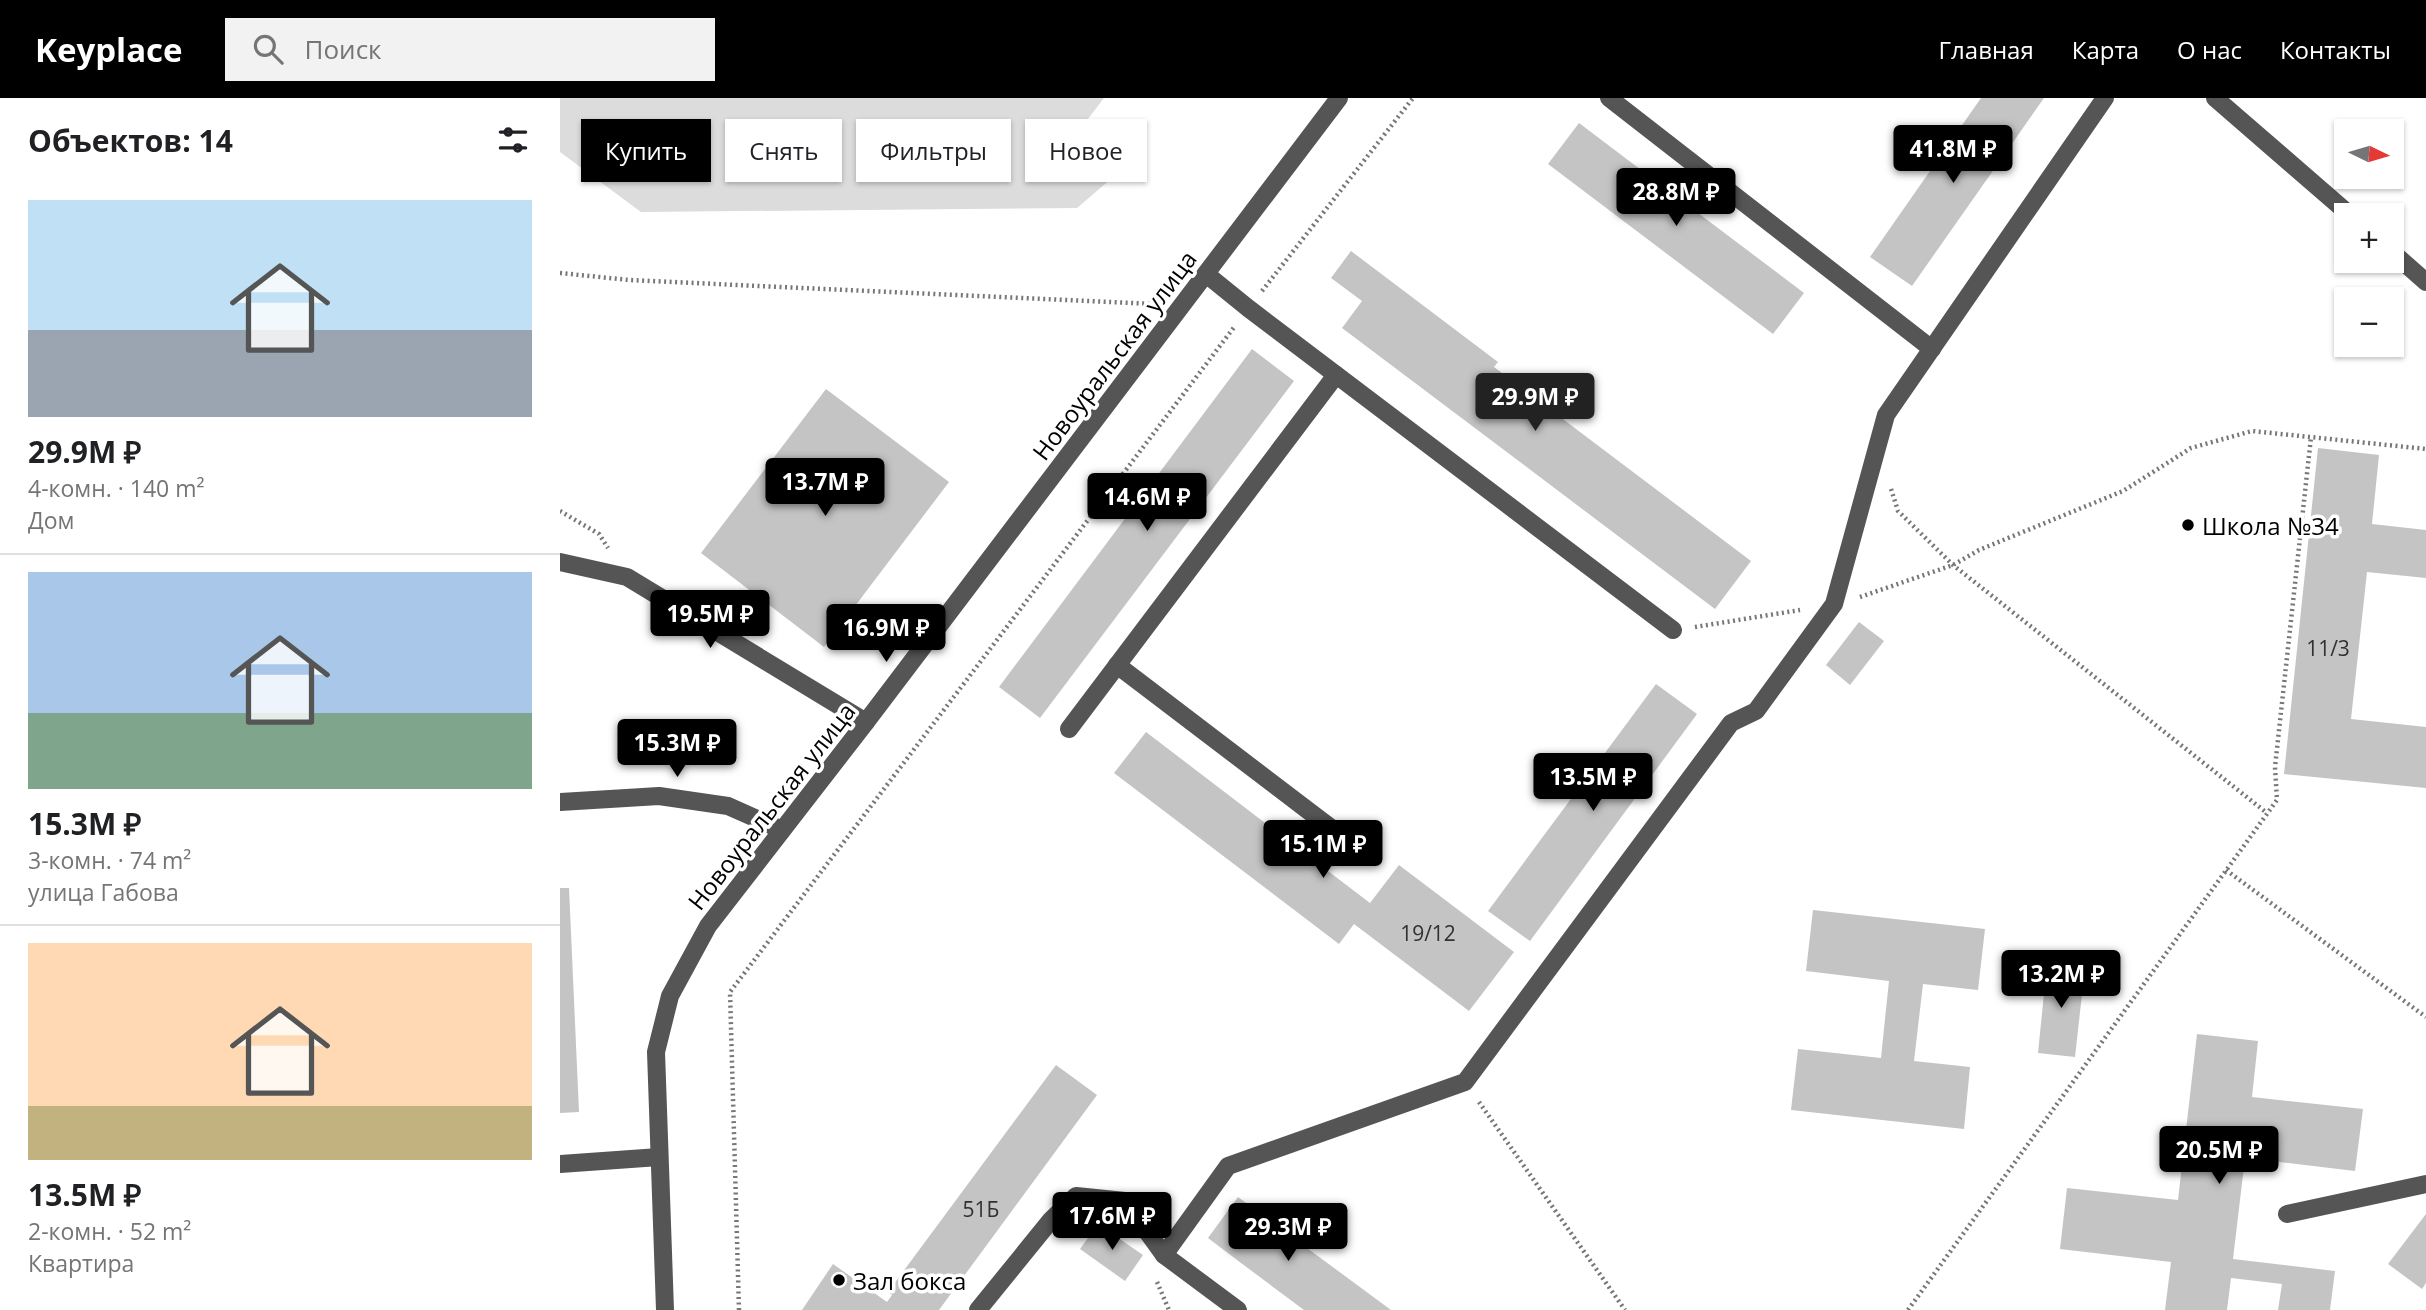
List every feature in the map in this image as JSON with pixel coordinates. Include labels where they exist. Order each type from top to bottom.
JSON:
[{"type":"street","name":"Новоуральская улица","points":[[665,1310],[656,1052],[670,996],[708,926],[1339,98]]},
{"type":"street","points":[[1609,98],[1932,349]]},
{"type":"street","points":[[1164,1255],[1228,1166],[1465,1082],[1731,723],[1756,711],[1834,604],[1886,415],[2105,98]]},
{"type":"street","points":[[2215,98],[2336,203]]},
{"type":"street","points":[[2404,263],[2426,282]]},
{"type":"street","points":[[1206,274],[1674,631]]},
{"type":"street","points":[[1069,729],[1336,375]]},
{"type":"street","points":[[560,562],[627,577],[866,722]]},
{"type":"street","points":[[1117,665],[1356,847]]},
{"type":"street","points":[[560,802],[659,796],[728,806],[782,830]]},
{"type":"street","points":[[560,1164],[659,1157]]},
{"type":"street","points":[[2287,1214],[2426,1184]]},
{"type":"street","points":[[978,1310],[1051,1220],[1076,1196],[1125,1201],[1164,1255],[1238,1310]]},
{"type":"path","points":[[739,1310],[730,992],[1248,308],[1413,98]]},
{"type":"path","points":[[560,273],[629,280],[1182,305]]},
{"type":"path","points":[[1674,631],[1834,604],[1892,588],[1953,565],[1979,550],[2123,491],[2191,448],[2252,431],[2426,449]]},
{"type":"path","points":[[1909,1310],[2277,800],[2275,767],[2311,437]]},
{"type":"path","points":[[1888,479],[1898,511],[1953,565],[2267,813]]},
{"type":"path","points":[[560,511],[599,534],[627,577]]},
{"type":"path","points":[[2226,870],[2426,1017]]},
{"type":"path","points":[[1465,1082],[1625,1310]]},
{"type":"shaded area","points":[[560,98],[1104,98],[1088,119],[1025,119],[1025,182],[1107,182],[1077,208],[641,212],[600,182],[711,182],[711,119],[581,119],[581,168],[560,152]]},
{"type":"building","points":[[1981,98],[2044,98],[1912,286],[1870,257]]},
{"type":"building","points":[[1579,123],[1804,293],[1773,334],[1548,164]]},
{"type":"building","points":[[1351,251],[1498,362],[1494,367],[1751,561],[1715,609],[1342,328],[1362,301],[1331,278]]},
{"type":"building","points":[[1252,349],[1294,381],[1040,718],[999,687]]},
{"type":"building","points":[[826,389],[949,482],[824,647],[701,553]]},
{"type":"building","points":[[2318,448],[2379,455],[2372,524],[2426,530],[2426,578],[2367,572],[2351,719],[2426,727],[2426,788],[2284,774]]},
{"type":"building","points":[[1859,622],[1884,641],[1850,685],[1826,665]]},
{"type":"building","points":[[1656,684],[1697,714],[1530,941],[1488,911]]},
{"type":"building","points":[[1146,732],[1370,903],[1399,865],[1514,952],[1469,1011],[1354,924],[1339,944],[1114,773]]},
{"type":"building","points":[[560,888],[569,888],[579,1112],[560,1113]]},
{"type":"building","points":[[1813,910],[1985,929],[1978,990],[1923,984],[1914,1061],[1970,1067],[1964,1129],[1791,1110],[1798,1049],[1881,1058],[1889,981],[1806,971]]},
{"type":"building","points":[[2047,964],[2085,967],[2075,1057],[2038,1053]]},
{"type":"building","points":[[2197,1034],[2258,1041],[2252,1097],[2363,1109],[2355,1171],[2245,1158],[2233,1259],[2335,1271],[2330,1310],[2278,1310],[2282,1284],[2231,1278],[2227,1310],[2165,1310],[2171,1262],[2060,1249],[2067,1188],[2178,1200]]},
{"type":"building","points":[[1056,1065],[1097,1095],[939,1310],[802,1310],[833,1264],[887,1302],[892,1295],[888,1292]]},
{"type":"building","points":[[1238,1197],[1391,1310],[1304,1310],[1208,1238]]},
{"type":"building","points":[[2426,1214],[2426,1283],[2422,1289],[2388,1264]]},
{"type":"building","points":[[1098,1224],[1143,1255],[1125,1281],[1080,1249]]},
{"type":"place","name":"Школа №34","points":[[2188,525]]},
{"type":"place","name":"Зал бокса","points":[[839,1280]]}]
